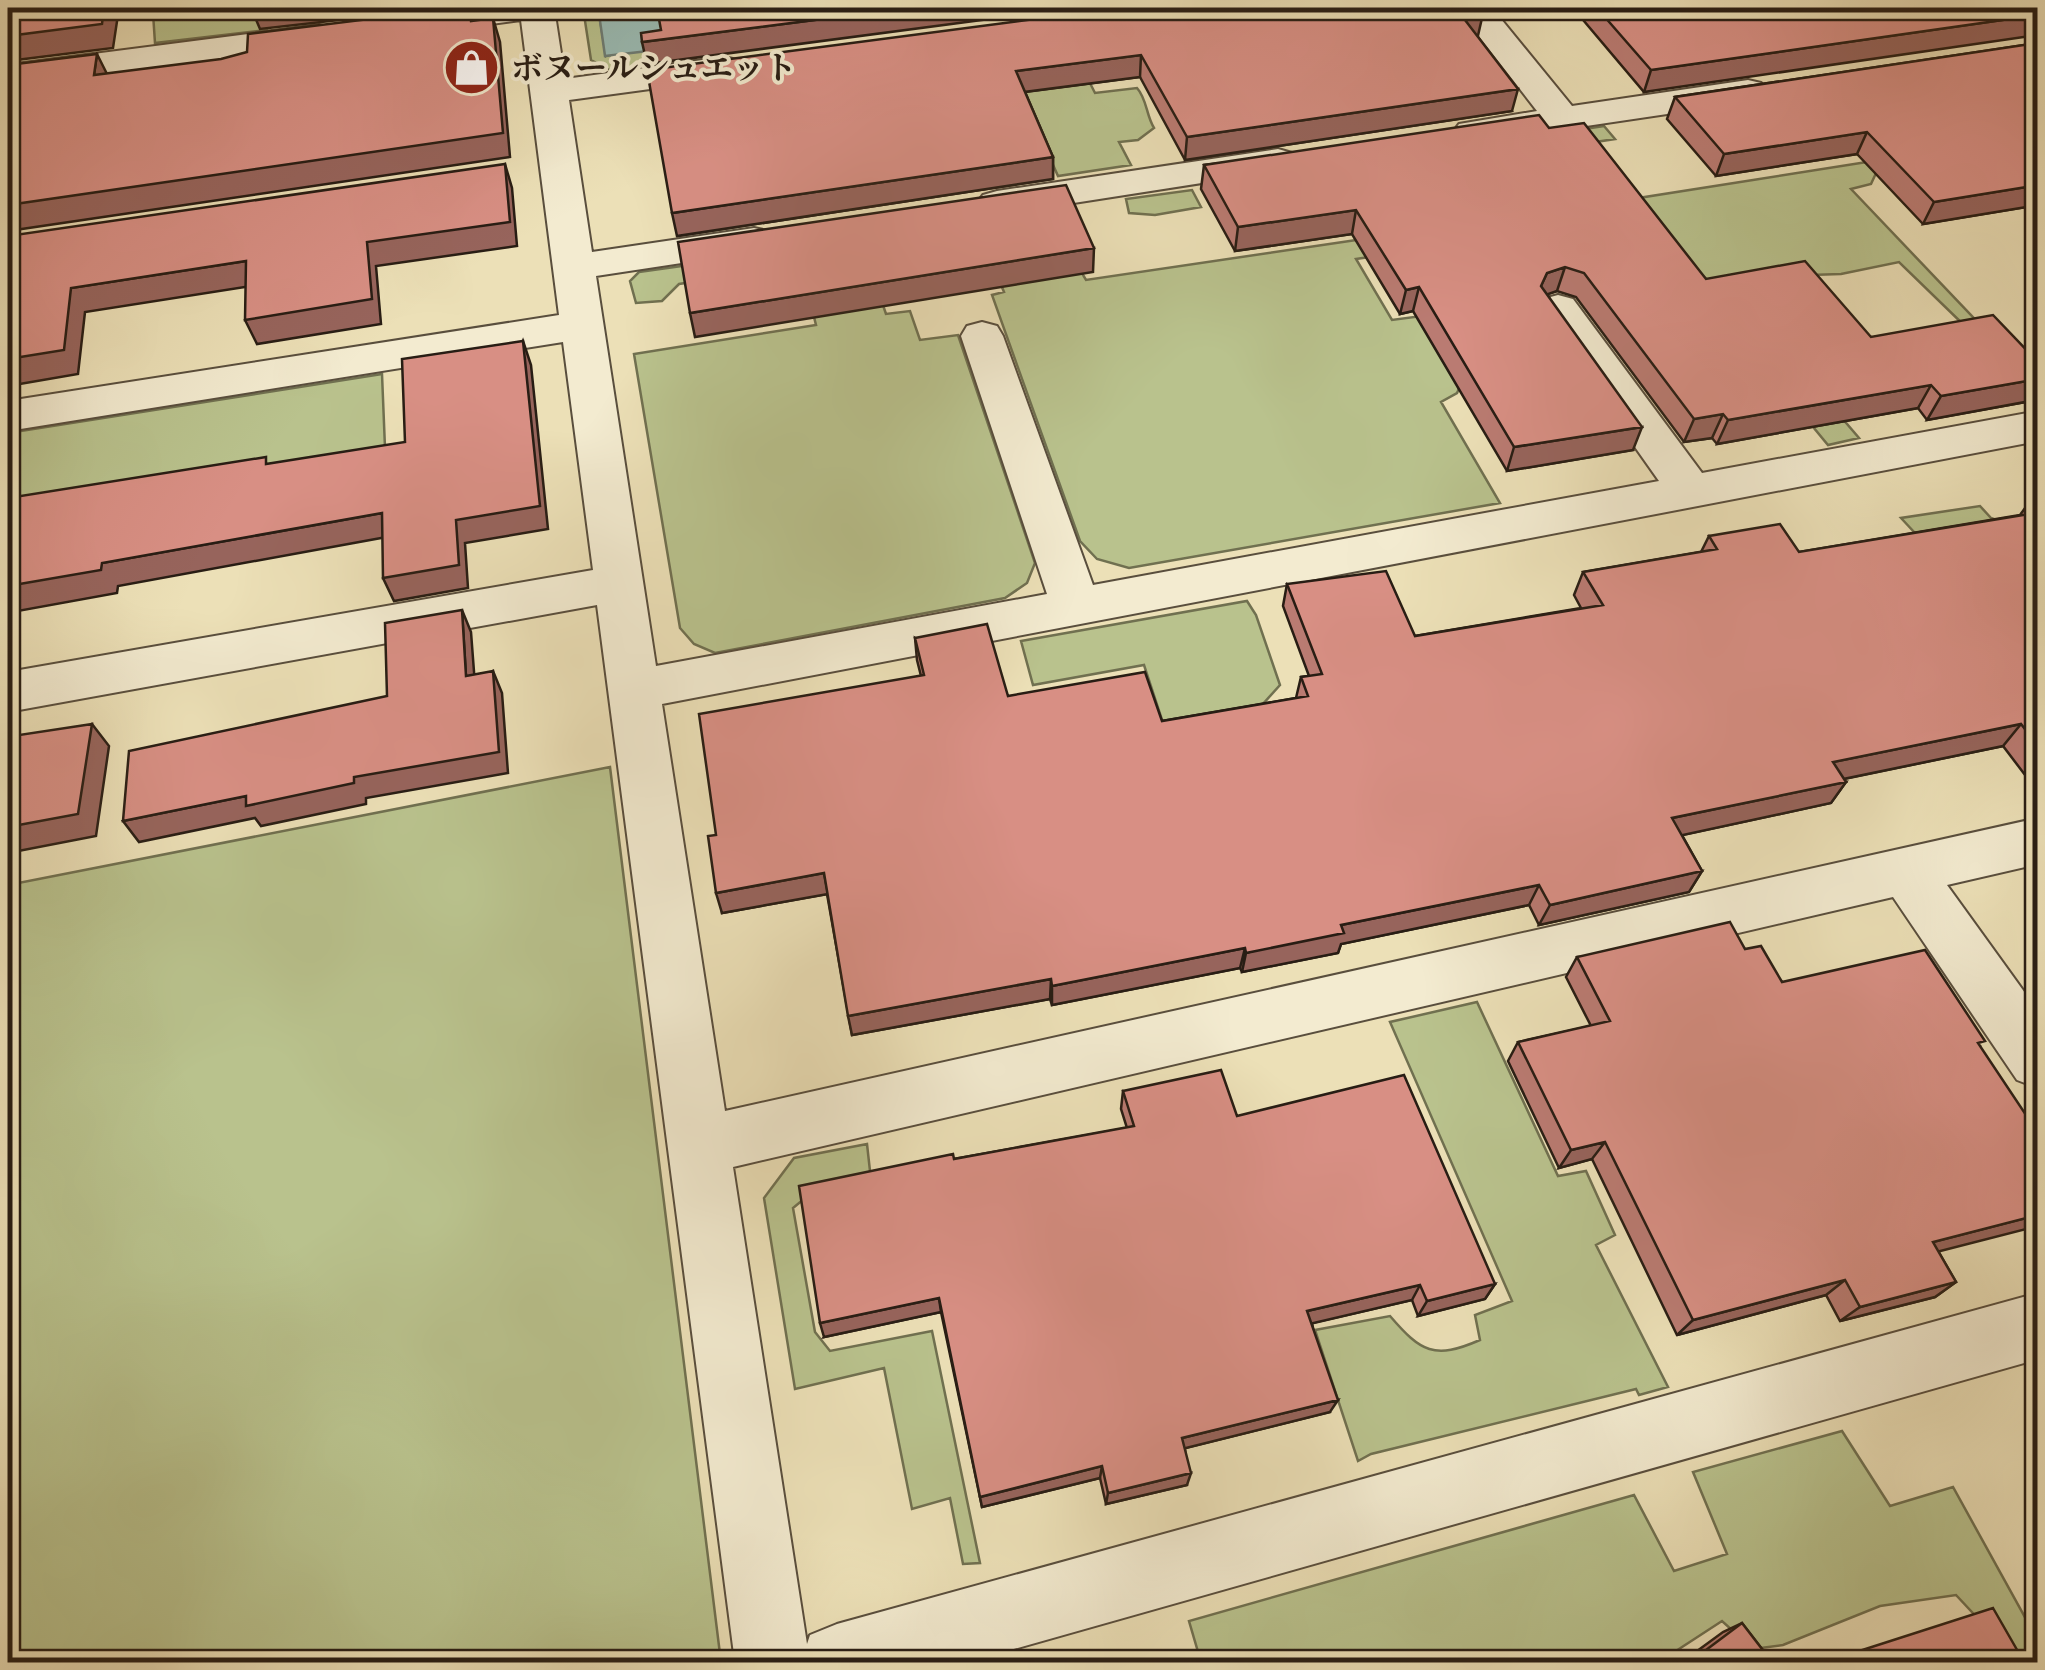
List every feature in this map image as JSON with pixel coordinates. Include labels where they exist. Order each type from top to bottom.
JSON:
[{"type":"street","points":[[8,76],[536,8],[550,92],[540,169],[574,267],[772,1662]]},
{"type":"street","points":[[1474,8],[1562,118]]},
{"type":"street","points":[[550,92],[764,63]]},
{"type":"street","points":[[1443,136],[1790,84]]},
{"type":"street","points":[[969,207],[1305,157]]},
{"type":"street","points":[[574,267],[791,234]]},
{"type":"street","points":[[1558,308],[1691,492]]},
{"type":"street","points":[[8,416],[582,325]]},
{"type":"street","points":[[982,336],[1076,607]]},
{"type":"street","points":[[634,690],[2038,426]]},
{"type":"street","points":[[8,692],[618,583]]},
{"type":"street","points":[[700,1146],[2038,841]]},
{"type":"street","points":[[1906,871],[2038,1062]]},
{"type":"street","points":[[837,1662],[2038,1326]]},
{"type":"green space","points":[[29,8],[268,8],[267,30],[155,43],[153,13],[8,21]]},
{"type":"green space","points":[[583,8],[651,8],[599,14],[606,56],[684,8],[696,59],[610,70],[591,60]]},
{"type":"green space","points":[[1066,36],[1095,93],[1137,88],[1143,97],[1154,128],[1138,140],[1119,142],[1131,165],[1058,176],[1005,57]]},
{"type":"green space","points":[[1604,126],[1615,139],[1502,156],[1488,149],[1404,165],[1446,225],[1584,204],[1590,209],[1495,227],[1497,238],[1356,259],[1392,320],[1520,303],[1555,351],[1466,373],[1457,393],[1441,402],[1500,503],[1129,568],[1097,559],[1080,541],[992,295],[1004,292],[984,245],[970,238],[886,248],[874,270],[886,314],[910,311],[920,340],[958,335],[1035,563],[1027,583],[1005,598],[715,653],[694,644],[680,628],[634,354],[816,325],[804,277],[786,268],[679,284],[662,301],[636,303],[630,281],[639,272],[797,250],[800,263],[833,260],[828,245],[987,221],[1007,236],[1073,258],[1086,280],[1424,230],[1387,172],[1350,178],[1341,166]]},
{"type":"green space","points":[[1943,150],[1877,171],[1871,184],[1851,189],[1987,332],[1969,330],[1899,262],[1841,274],[1722,278],[1859,438],[1828,445],[1626,200]]},
{"type":"green space","points":[[1192,190],[1201,207],[1155,215],[1129,213],[1126,199]]},
{"type":"green space","points":[[382,374],[385,448],[8,510],[8,433]]},
{"type":"green space","points":[[1980,506],[1991,518],[2010,525],[1929,548],[1901,518]]},
{"type":"green space","points":[[1247,601],[1256,615],[1280,685],[1261,706],[1163,723],[1144,665],[1033,685],[1021,641]]},
{"type":"green space","points":[[610,767],[721,1662],[8,1662],[8,885]]},
{"type":"green space","points":[[1477,1002],[1558,1176],[1586,1171],[1615,1235],[1596,1245],[1668,1387],[1639,1395],[1636,1389],[1371,1454],[1358,1461],[1315,1330],[1390,1316],[1420,1345],[1451,1350],[1480,1340],[1475,1315],[1512,1301],[1390,1022]]},
{"type":"green space","points":[[867,1144],[871,1180],[810,1194],[793,1208],[815,1332],[830,1351],[932,1331],[980,1563],[963,1564],[950,1498],[912,1509],[884,1368],[795,1389],[764,1198],[794,1158]]},
{"type":"green space","points":[[1842,1431],[1890,1506],[1953,1487],[2037,1639],[2038,1662],[2003,1662],[1983,1624],[1956,1595],[1880,1606],[1783,1645],[1753,1649],[1722,1621],[1659,1662],[1201,1662],[1189,1621],[1634,1495],[1674,1571],[1727,1554],[1693,1472]]},
{"type":"water","points":[[666,8],[674,48],[605,56],[599,14]]},
{"type":"building","points":[[8,8],[104,8],[102,24],[8,36]]},
{"type":"building","points":[[469,8],[471,21],[493,18],[503,133],[8,205],[8,65],[97,54],[94,75],[221,59],[247,52],[248,34]]},
{"type":"building","points":[[657,8],[908,8],[642,42],[641,33],[661,30]]},
{"type":"building","points":[[1118,8],[1475,8],[1482,18],[1465,20],[1518,89],[1187,137],[1141,55],[1016,71],[1053,157],[672,213],[647,70]]},
{"type":"building","points":[[1597,8],[2038,8],[2038,15],[1651,70]]},
{"type":"building","points":[[2038,43],[2038,185],[1934,202],[1867,132],[1724,154],[1675,97]]},
{"type":"building","points":[[1539,115],[1549,128],[1584,123],[1706,279],[1805,261],[1871,337],[1993,315],[2038,362],[2038,379],[1941,396],[1931,385],[1728,420],[1723,414],[1694,419],[1584,273],[1565,267],[1547,273],[1541,286],[1642,427],[1514,447],[1419,287],[1406,290],[1356,210],[1238,227],[1204,165]]},
{"type":"building","points":[[505,164],[510,222],[367,242],[372,299],[245,320],[246,261],[71,288],[64,350],[8,359],[8,236]]},
{"type":"building","points":[[1066,185],[1094,248],[690,313],[678,242]]},
{"type":"building","points":[[523,341],[540,506],[456,520],[459,565],[383,578],[382,513],[102,563],[101,570],[8,586],[8,498],[266,457],[266,464],[405,442],[402,359]]},
{"type":"building","points":[[2038,502],[2038,746],[2021,724],[1833,762],[1846,782],[1672,818],[1702,871],[1550,905],[1539,885],[1341,925],[1344,933],[1246,953],[1245,948],[1052,986],[1051,979],[848,1016],[824,873],[716,893],[708,836],[716,835],[699,714],[924,675],[915,638],[987,624],[1008,696],[1145,672],[1162,721],[1308,696],[1301,677],[1322,674],[1287,584],[1386,571],[1415,636],[1603,605],[1583,572],[1717,549],[1709,536],[1780,524],[1799,552],[2035,513],[2028,504]]},
{"type":"building","points":[[462,610],[466,676],[493,671],[499,752],[354,777],[354,783],[246,806],[246,796],[123,821],[129,751],[387,696],[385,623]]},
{"type":"building","points":[[92,724],[78,814],[8,827],[8,749],[17,748],[19,735]]},
{"type":"building","points":[[1730,922],[1745,949],[1761,946],[1782,982],[1925,950],[1985,1041],[1978,1043],[2038,1133],[2038,1215],[1933,1242],[1956,1282],[1860,1307],[1845,1280],[1693,1320],[1605,1142],[1571,1150],[1518,1042],[1610,1021],[1577,957]]},
{"type":"building","points":[[1221,1070],[1237,1116],[1404,1075],[1495,1284],[1427,1301],[1420,1285],[1307,1311],[1338,1400],[1182,1438],[1191,1473],[1108,1493],[1102,1466],[980,1497],[939,1298],[820,1323],[799,1186],[953,1154],[954,1159],[1134,1126],[1123,1091]]},
{"type":"building","points":[[1993,1608],[2024,1662],[1825,1662]]},
{"type":"building","points":[[1742,1623],[1772,1662],[1690,1662]]},
{"type":"place","name":"ボヌールシュエット","points":[[472,68]]}]
